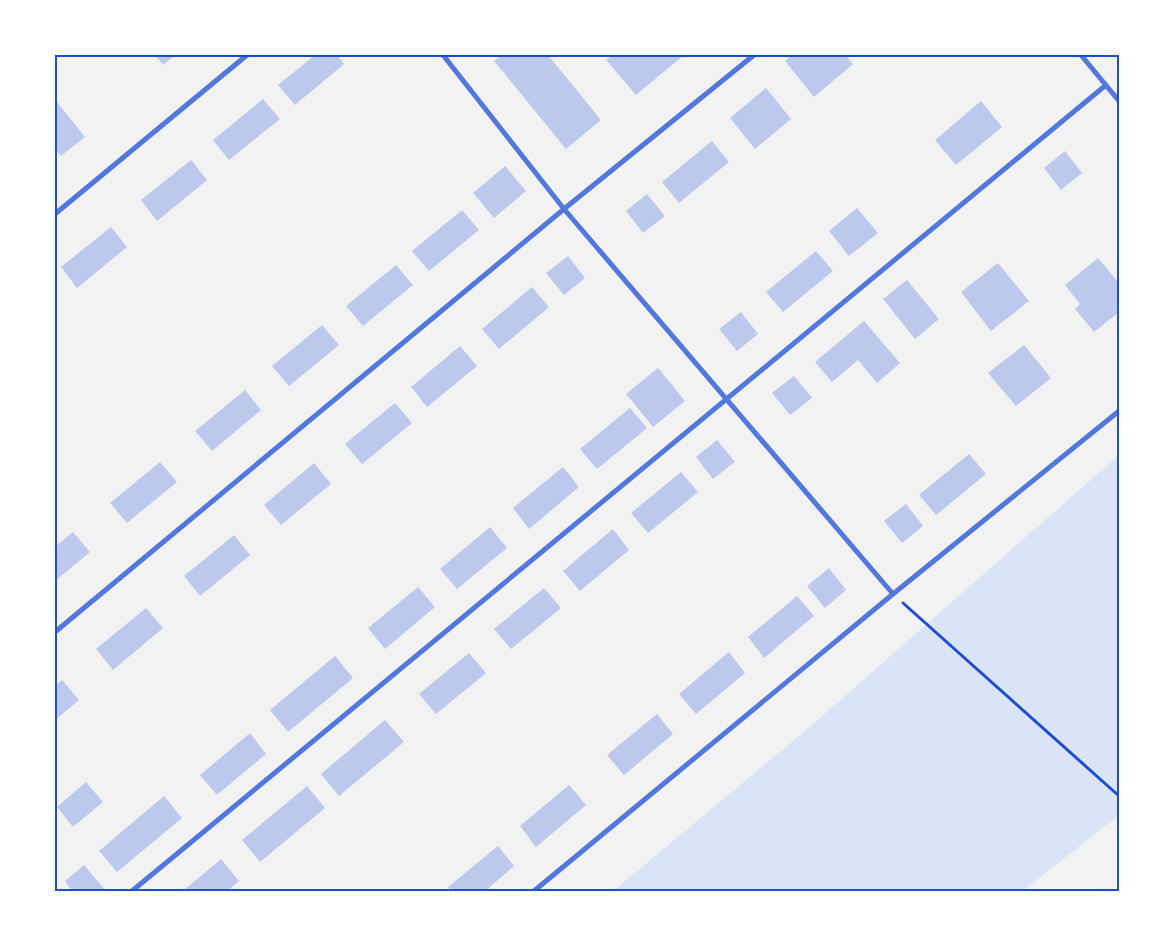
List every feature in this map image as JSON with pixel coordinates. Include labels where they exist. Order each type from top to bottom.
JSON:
[{"type":"street","points":[[55,214],[247,55]]},
{"type":"street","points":[[443,55],[564,209],[894,594]]},
{"type":"street","points":[[55,632],[564,209],[754,55]]},
{"type":"street","points":[[1081,55],[1119,101]]},
{"type":"street","points":[[132,891],[1106,86]]},
{"type":"street","points":[[534,891],[1119,411]]},
{"type":"path","points":[[894,594],[1119,796]]},
{"type":"shaded area","points":[[1119,455],[1119,815],[1023,891],[613,891],[812,725]]},
{"type":"building","points":[[155,55],[175,55],[163,65]]},
{"type":"building","points":[[315,55],[337,55],[344,64],[295,105],[278,85]]},
{"type":"building","points":[[501,55],[548,55],[601,120],[566,149],[494,61]]},
{"type":"building","points":[[613,55],[684,55],[636,95],[606,60]]},
{"type":"building","points":[[792,55],[845,55],[853,64],[814,97],[785,61]]},
{"type":"building","points":[[766,88],[791,119],[755,149],[730,118]]},
{"type":"building","points":[[263,99],[280,119],[229,160],[213,140]]},
{"type":"building","points":[[981,101],[1002,127],[956,165],[935,140]]},
{"type":"building","points":[[57,102],[85,137],[61,156],[55,148],[55,103]]},
{"type":"building","points":[[712,141],[729,162],[679,203],[662,182]]},
{"type":"building","points":[[1065,151],[1082,173],[1061,190],[1044,168]]},
{"type":"building","points":[[191,160],[207,180],[157,221],[141,200]]},
{"type":"building","points":[[505,166],[526,191],[494,218],[473,193]]},
{"type":"building","points":[[647,194],[665,216],[643,233],[626,211]]},
{"type":"building","points":[[857,208],[878,233],[849,256],[829,231]]},
{"type":"building","points":[[462,210],[479,230],[429,271],[412,251]]},
{"type":"building","points":[[111,227],[127,247],[77,288],[61,267]]},
{"type":"building","points":[[816,251],[833,271],[783,312],[766,292]]},
{"type":"building","points":[[568,256],[585,278],[564,295],[546,273]]},
{"type":"building","points":[[1098,258],[1119,283],[1119,304],[1116,307],[1119,312],[1094,332],[1075,309],[1080,304],[1065,285]]},
{"type":"building","points":[[998,263],[1029,301],[991,331],[961,292]]},
{"type":"building","points":[[396,265],[413,285],[363,326],[346,306]]},
{"type":"building","points":[[907,280],[939,319],[915,339],[883,299]]},
{"type":"building","points":[[532,287],[549,307],[499,349],[482,329]]},
{"type":"building","points":[[741,312],[758,334],[737,351],[719,329]]},
{"type":"building","points":[[864,321],[900,363],[877,383],[858,360],[832,382],[815,362]]},
{"type":"building","points":[[322,325],[339,345],[289,386],[272,366]]},
{"type":"building","points":[[1024,345],[1051,378],[1016,406],[988,373]]},
{"type":"building","points":[[460,346],[477,366],[427,407],[411,387]]},
{"type":"building","points":[[658,368],[685,401],[653,427],[626,394]]},
{"type":"building","points":[[794,376],[812,398],[790,415],[772,393]]},
{"type":"building","points":[[245,390],[261,410],[212,451],[195,431]]},
{"type":"building","points":[[395,403],[412,423],[362,464],[345,444]]},
{"type":"building","points":[[630,408],[647,428],[597,469],[580,449]]},
{"type":"building","points":[[717,440],[735,462],[713,479],[696,457]]},
{"type":"building","points":[[969,454],[986,474],[936,515],[919,495]]},
{"type":"building","points":[[160,462],[177,482],[127,523],[110,503]]},
{"type":"building","points":[[314,463],[331,484],[281,525],[264,505]]},
{"type":"building","points":[[563,467],[579,487],[529,529],[513,508]]},
{"type":"building","points":[[681,472],[698,492],[648,533],[631,513]]},
{"type":"building","points":[[906,504],[923,526],[902,543],[884,521]]},
{"type":"building","points":[[490,527],[507,548],[457,589],[440,569]]},
{"type":"building","points":[[613,529],[629,550],[580,591],[563,571]]},
{"type":"building","points":[[73,532],[90,552],[55,581],[55,547]]},
{"type":"building","points":[[234,535],[250,555],[200,596],[184,576]]},
{"type":"building","points":[[829,568],[846,590],[825,608],[807,586]]},
{"type":"building","points":[[418,587],[435,607],[385,649],[368,628]]},
{"type":"building","points":[[544,588],[561,608],[511,649],[494,629]]},
{"type":"building","points":[[797,596],[814,616],[764,658],[748,637]]},
{"type":"building","points":[[146,608],[163,628],[113,670],[96,649]]},
{"type":"building","points":[[729,652],[745,673],[696,714],[679,694]]},
{"type":"building","points":[[469,653],[486,673],[436,714],[419,694]]},
{"type":"building","points":[[335,656],[353,678],[288,732],[270,710]]},
{"type":"building","points":[[62,680],[79,700],[55,720],[55,686]]},
{"type":"building","points":[[657,714],[673,734],[624,775],[607,755]]},
{"type":"building","points":[[385,720],[404,742],[339,796],[321,774]]},
{"type":"building","points":[[250,733],[266,754],[217,795],[200,775]]},
{"type":"building","points":[[86,782],[103,802],[73,827],[57,807]]},
{"type":"building","points":[[569,785],[586,805],[536,847],[520,826]]},
{"type":"building","points":[[307,786],[325,808],[260,862],[242,840]]},
{"type":"building","points":[[164,796],[182,818],[117,872],[99,851]]},
{"type":"building","points":[[498,846],[514,866],[485,891],[451,891],[448,887]]},
{"type":"building","points":[[221,859],[239,881],[227,891],[183,891]]},
{"type":"building","points":[[84,865],[106,891],[72,891],[65,881]]}]
